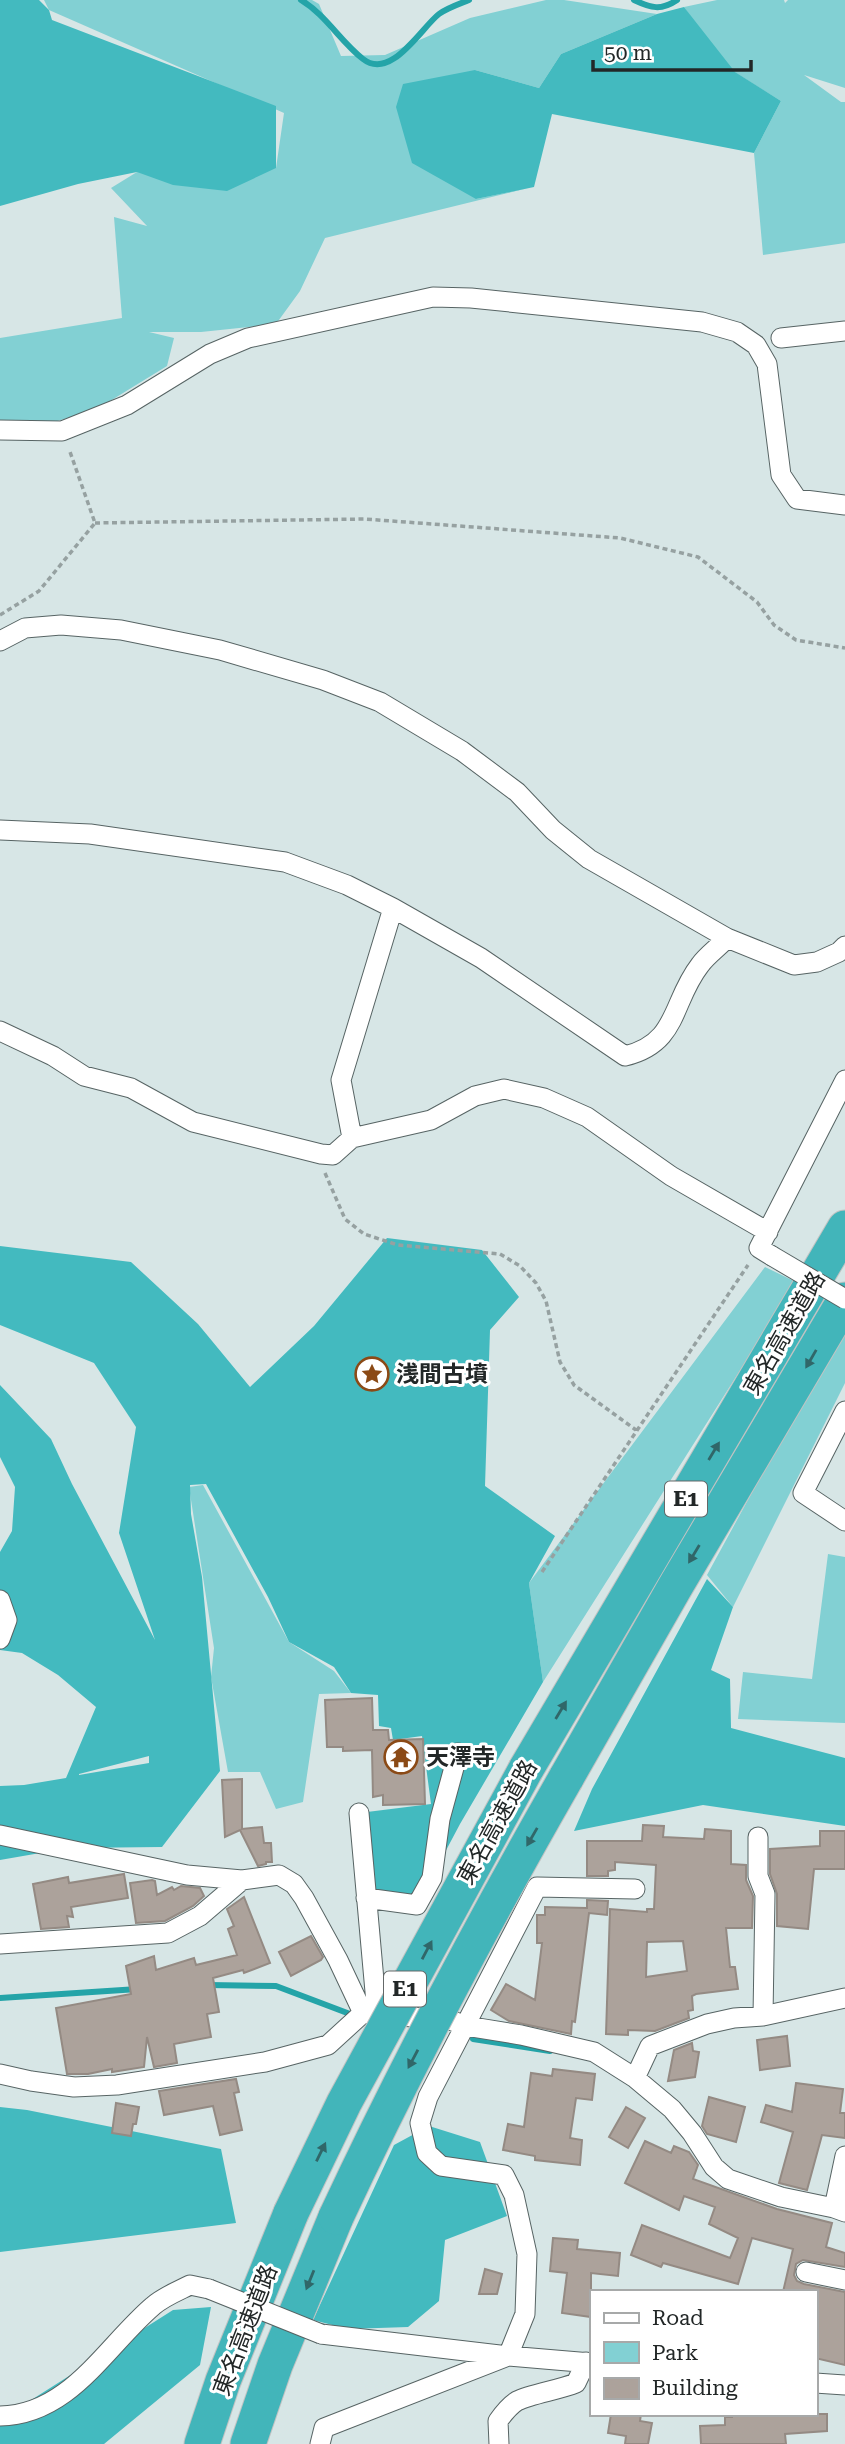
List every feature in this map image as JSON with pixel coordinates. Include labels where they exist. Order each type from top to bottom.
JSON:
[{"type":"highway","name":"東名高速道路","points":[[202,2444],[223,2381],[291,2213],[351,2091],[526,1769],[845,1228]]},
{"type":"highway","name":"東名高速道路","points":[[248,2444],[275,2365],[336,2217],[381,2119],[495,1902],[675,1587],[845,1300]]},
{"type":"street","points":[[0,430],[62,430],[127,405],[210,354],[247,338],[433,297],[471,298],[702,322],[737,332],[756,345],[767,364],[781,475],[797,499],[845,505]]},
{"type":"street","points":[[781,338],[845,331]]},
{"type":"street","points":[[0,641],[25,628],[61,625],[121,630],[219,650],[323,680],[380,702],[462,751],[517,792],[552,830],[589,859],[727,938],[794,965],[817,962],[845,946]]},
{"type":"street","points":[[0,830],[90,834],[285,862],[347,885],[481,958],[625,1056],[643,1052],[662,1038],[700,965],[727,938]]},
{"type":"street","points":[[352,1138],[341,1080],[393,908]]},
{"type":"street","points":[[0,1031],[53,1056],[85,1076],[131,1088],[193,1122],[321,1154],[333,1155],[352,1138],[431,1120],[475,1097],[504,1089],[544,1098],[587,1117],[845,1300]]},
{"type":"street","points":[[766,1245],[845,1080]]},
{"type":"street","points":[[845,1411],[803,1493],[845,1521]]},
{"type":"street","points":[[0,1600],[7,1620],[0,1639]]},
{"type":"street","points":[[366,1898],[416,1905],[432,1878],[440,1819],[458,1753]]},
{"type":"street","points":[[359,1813],[366,1898],[370,2013]]},
{"type":"street","points":[[0,1835],[150,1868],[242,1880],[279,1875],[294,1884],[370,2013]]},
{"type":"street","points":[[758,1837],[758,1877],[765,1894],[763,2016]]},
{"type":"street","points":[[0,1944],[168,1933],[200,1916],[242,1880]]},
{"type":"street","points":[[320,2444],[324,2428],[508,2356],[525,2314],[527,2254],[514,2194],[504,2175],[441,2166],[427,2153],[419,2123],[428,2097],[537,1887],[635,1889]]},
{"type":"street","points":[[635,2078],[650,2046],[707,2024],[734,2018],[763,2016],[845,1998]]},
{"type":"street","points":[[0,2074],[74,2087],[117,2085],[265,2062],[328,2045],[370,2013],[450,2020],[466,2026],[521,2035],[594,2052],[635,2078],[672,2109],[692,2133],[714,2167],[728,2179],[781,2196],[840,2210],[845,2156]]},
{"type":"street","points":[[806,2272],[845,2280]]},
{"type":"street","points":[[0,2416],[37,2409],[78,2384],[154,2305],[190,2285],[209,2289],[321,2334],[508,2356],[589,2362],[576,2383],[561,2390],[518,2400],[507,2410],[498,2421],[499,2444]]},
{"type":"street","points":[[817,2383],[845,2385]]},
{"type":"path","points":[[62,430],[95,523]]},
{"type":"path","points":[[0,615],[39,591],[95,523],[365,519],[620,538],[698,557],[757,602],[774,625],[796,640],[845,648]]},
{"type":"path","points":[[321,1154],[327,1182],[345,1219],[364,1234],[398,1245],[500,1254],[520,1266],[536,1283],[546,1301],[559,1362],[574,1385],[636,1430]]},
{"type":"path","points":[[542,1572],[636,1430],[766,1245]]},
{"type":"green space","points":[[44,0],[312,0],[319,4],[341,56],[385,55],[470,18],[546,0],[564,0],[657,14],[561,54],[539,88],[475,70],[476,199],[528,188],[325,238],[300,291],[276,324],[201,332],[149,332],[174,338],[167,366],[97,409],[41,426],[0,431],[0,338],[122,318],[114,217],[147,226],[111,188],[137,172],[276,168],[284,113],[49,10]]},
{"type":"green space","points":[[717,0],[784,0],[785,3],[788,0],[845,0],[845,88],[804,75],[841,102],[845,102],[845,243],[763,255],[754,153],[781,101],[725,66],[684,7]]},
{"type":"green space","points":[[765,1267],[796,1282],[543,1682],[529,1583]]},
{"type":"green space","points":[[845,1322],[845,1383],[733,1607],[707,1575]]},
{"type":"green space","points":[[203,1485],[289,1642],[334,1671],[351,1693],[319,1694],[303,1802],[276,1809],[260,1772],[228,1772],[211,1677],[214,1648],[189,1487]]},
{"type":"green space","points":[[828,1554],[845,1557],[845,1723],[738,1719],[743,1672],[812,1679]]},
{"type":"shaded area","points":[[0,0],[39,0],[49,10],[52,20],[276,106],[276,168],[227,191],[173,185],[137,172],[78,184],[0,206]]},
{"type":"shaded area","points":[[684,7],[735,72],[781,101],[754,153],[552,114],[534,187],[476,199],[412,163],[396,107],[403,84],[475,70],[539,88],[561,54],[657,14]]},
{"type":"shaded area","points":[[387,1238],[482,1250],[519,1297],[490,1330],[485,1486],[555,1536],[529,1583],[543,1682],[460,1824],[417,1905],[365,1891],[359,1813],[431,1804],[422,1736],[393,1740],[391,1728],[379,1726],[378,1695],[351,1693],[334,1667],[289,1642],[268,1597],[206,1484],[190,1485],[191,1514],[202,1577],[220,1771],[162,1847],[69,1848],[0,1860],[0,1786],[66,1778],[96,1707],[58,1675],[22,1653],[0,1650],[0,1552],[12,1531],[15,1487],[0,1457],[0,1385],[51,1439],[155,1640],[119,1533],[136,1427],[94,1363],[0,1325],[0,1246],[131,1262],[198,1324],[250,1387],[314,1326]],"holes":[[[149,1756],[149,1763],[79,1775]]]},
{"type":"shaded area","points":[[707,1579],[733,1607],[711,1670],[730,1679],[731,1728],[845,1758],[845,1826],[703,1805],[574,1831],[592,1789]]},
{"type":"shaded area","points":[[0,2107],[221,2149],[236,2223],[0,2252]]},
{"type":"shaded area","points":[[429,2126],[480,2142],[507,2216],[445,2240],[439,2301],[408,2327],[348,2329],[313,2320],[394,2145]]},
{"type":"shaded area","points":[[211,2307],[200,2365],[104,2444],[0,2444],[0,2416],[6,2416],[173,2310]]},
{"type":"building","name":"天澤寺","points":[[372,1698],[373,1730],[388,1730],[389,1740],[423,1739],[425,1804],[383,1805],[383,1795],[373,1797],[372,1750],[343,1751],[343,1747],[327,1747],[325,1700]]},
{"type":"building","points":[[242,1779],[242,1829],[262,1827],[264,1843],[271,1843],[272,1862],[258,1866],[240,1830],[225,1837],[222,1780]]},
{"type":"building","points":[[643,1825],[664,1826],[663,1837],[704,1839],[705,1829],[731,1831],[731,1864],[746,1865],[746,1880],[753,1896],[752,1928],[726,1928],[730,1967],[735,1967],[738,1989],[692,1996],[693,2010],[688,2011],[689,2018],[655,2031],[628,2030],[628,2035],[606,2034],[610,1909],[647,1912],[647,1909],[654,1909],[656,1865],[615,1862],[615,1870],[608,1871],[608,1876],[587,1876],[587,1841],[642,1841]],"holes":[[[683,1941],[687,1971],[646,1977],[647,1942]]]},
{"type":"building","points":[[820,1831],[845,1831],[845,1869],[814,1869],[808,1929],[777,1926],[777,1894],[770,1874],[770,1849],[820,1846]]},
{"type":"building","points":[[124,1874],[128,1898],[71,1907],[73,1917],[67,1916],[69,1927],[41,1929],[33,1884],[68,1877],[69,1883]]},
{"type":"building","points":[[155,1881],[157,1895],[172,1887],[174,1890],[181,1886],[200,1888],[204,1896],[193,1906],[165,1921],[136,1923],[130,1883]]},
{"type":"building","points":[[244,1897],[270,1963],[244,1973],[243,1970],[213,1978],[219,2012],[207,2014],[211,2037],[174,2044],[177,2063],[154,2067],[147,2037],[144,2067],[67,2074],[56,2008],[131,1994],[126,1966],[154,1956],[156,1970],[194,1958],[196,1965],[237,1955],[228,1929],[234,1926],[227,1909]]},
{"type":"building","points":[[587,1900],[608,1901],[607,1915],[589,1913],[575,2022],[572,2021],[571,2034],[509,2021],[491,2010],[506,1984],[535,2000],[542,1943],[537,1943],[537,1915],[545,1915],[545,1907],[587,1908]]},
{"type":"building","points":[[311,1936],[323,1957],[291,1976],[279,1952]]},
{"type":"building","points":[[787,2036],[790,2066],[760,2070],[757,2040]]},
{"type":"building","points":[[692,2043],[693,2051],[699,2052],[695,2077],[668,2081],[674,2050]]},
{"type":"building","points":[[553,2069],[595,2074],[592,2100],[576,2098],[570,2138],[582,2140],[580,2165],[535,2160],[535,2156],[503,2150],[508,2124],[524,2127],[531,2073],[552,2076]]},
{"type":"building","points":[[236,2079],[239,2092],[234,2093],[242,2130],[220,2135],[213,2106],[164,2115],[159,2091]]},
{"type":"building","points":[[796,2083],[843,2089],[840,2113],[845,2113],[845,2138],[822,2135],[807,2190],[779,2183],[793,2132],[761,2122],[766,2105],[792,2112]]},
{"type":"building","points":[[709,2097],[745,2107],[736,2142],[707,2134],[702,2126]]},
{"type":"building","points":[[116,2103],[139,2107],[131,2136],[112,2133]]},
{"type":"building","points":[[626,2107],[645,2118],[628,2148],[609,2137]]},
{"type":"building","points":[[645,2141],[671,2153],[674,2146],[689,2152],[698,2165],[693,2179],[777,2209],[832,2223],[826,2247],[845,2253],[845,2267],[803,2260],[796,2264],[794,2275],[797,2281],[804,2284],[845,2292],[845,2365],[817,2358],[817,2290],[783,2290],[793,2249],[752,2238],[738,2284],[663,2263],[661,2267],[631,2255],[642,2225],[730,2258],[738,2238],[709,2224],[715,2207],[684,2196],[679,2210],[625,2183]]},
{"type":"building","points":[[553,2238],[578,2240],[577,2249],[620,2253],[618,2276],[591,2273],[590,2317],[562,2313],[567,2273],[550,2271]]},
{"type":"building","points":[[485,2269],[502,2274],[497,2294],[479,2294]]},
{"type":"building","points":[[827,2414],[827,2431],[785,2434],[786,2444],[701,2444],[700,2426],[725,2425],[725,2417]]},
{"type":"building","points":[[611,2416],[641,2416],[640,2421],[652,2423],[648,2444],[625,2444],[626,2436],[608,2433]]},
{"type":"waterway","points":[[301,0],[318,13],[355,52],[374,64],[395,58],[439,14],[469,0]]},
{"type":"waterway","points":[[634,0],[656,7],[666,6],[677,0]]},
{"type":"waterway","points":[[208,1985],[276,1986],[350,2014]]},
{"type":"waterway","points":[[0,1998],[138,1989]]},
{"type":"waterway","points":[[473,2039],[550,2051]]},
{"type":"place","name":"浅間古墳","points":[[372,1374]]},
{"type":"place","name":"天澤寺","points":[[401,1757]]}]
